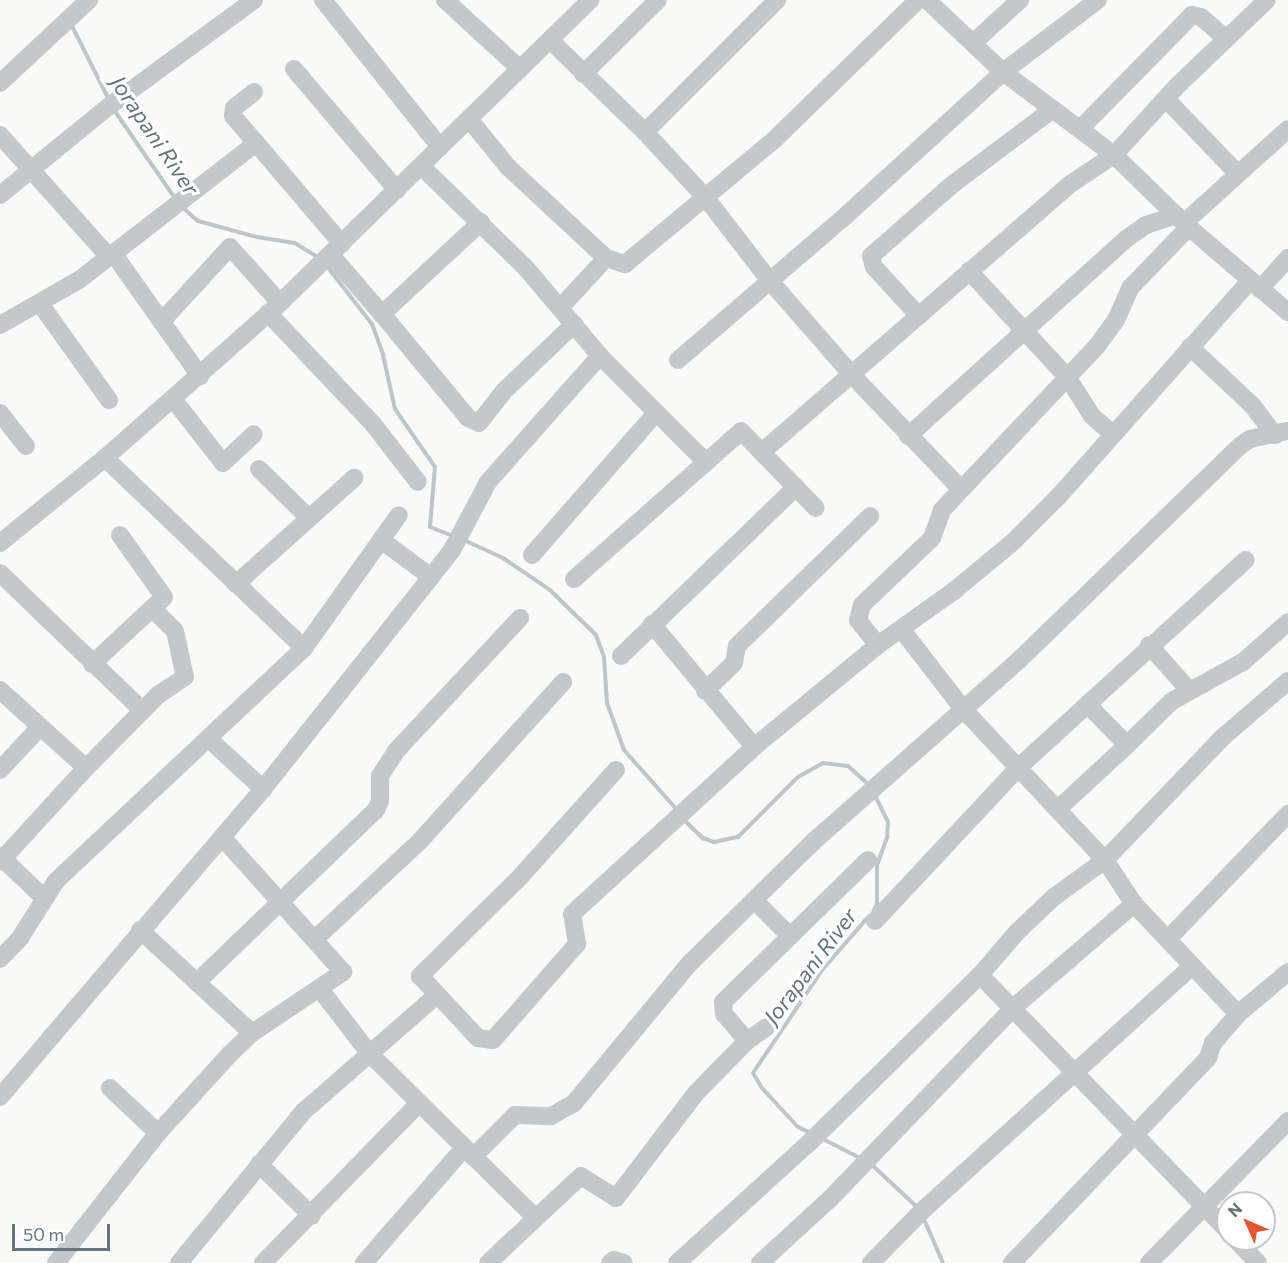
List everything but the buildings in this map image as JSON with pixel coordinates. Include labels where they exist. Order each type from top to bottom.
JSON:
[{"type":"street","points":[[0,83],[65,19],[89,0]]},
{"type":"street","points":[[0,195],[32,166],[105,109],[254,0]]},
{"type":"street","points":[[323,0],[440,147]]},
{"type":"street","points":[[444,0],[520,69]]},
{"type":"street","points":[[0,543],[105,458],[200,376],[333,252],[591,0]]},
{"type":"street","points":[[583,74],[658,0]]},
{"type":"street","points":[[645,132],[777,0]]},
{"type":"street","points":[[469,119],[508,167],[606,258],[626,264],[706,198],[864,57],[918,0]]},
{"type":"street","points":[[927,0],[1004,72],[1114,155],[1183,222],[1288,312]]},
{"type":"street","points":[[973,43],[1020,0]]},
{"type":"street","points":[[678,360],[1004,72],[1098,0]]},
{"type":"street","points":[[762,452],[1069,185],[1114,155],[1166,99],[1267,0]]},
{"type":"street","points":[[1080,129],[1162,41],[1192,15],[1200,17],[1226,39]]},
{"type":"street","points":[[550,40],[645,132],[706,198],[770,281],[851,374],[960,488]]},
{"type":"street","points":[[294,69],[397,190]]},
{"type":"street","points":[[254,92],[233,112],[333,252],[468,418],[478,423],[504,391],[574,324]]},
{"type":"street","points":[[1166,99],[1238,174]]},
{"type":"street","points":[[918,316],[874,267],[871,256],[953,184],[1053,109]]},
{"type":"street","points":[[878,645],[862,627],[858,613],[932,538],[942,510],[960,488],[1068,378],[1108,333],[1131,287],[1183,222],[1288,129]]},
{"type":"street","points":[[0,135],[32,166],[111,255],[162,321],[200,376]]},
{"type":"street","points":[[0,325],[41,305],[166,214],[256,143]]},
{"type":"street","points":[[421,166],[481,222],[560,308],[600,356],[706,462]]},
{"type":"street","points":[[382,314],[481,222]]},
{"type":"street","points":[[908,436],[1137,231],[1183,222]]},
{"type":"street","points":[[162,321],[230,247],[274,308],[373,424],[418,482]]},
{"type":"street","points":[[560,308],[606,258]]},
{"type":"street","points":[[616,770],[520,878],[420,976],[478,1038],[493,1040],[577,944],[572,914],[754,747],[878,645],[902,630],[1014,541],[1190,347],[1255,285],[1288,258]]},
{"type":"street","points":[[969,271],[1068,378],[1084,405],[1113,434]]},
{"type":"street","points":[[41,305],[109,400]]},
{"type":"street","points":[[1190,347],[1281,433]]},
{"type":"street","points":[[0,1097],[140,930],[263,789],[452,550],[461,528],[488,482],[600,356]]},
{"type":"street","points":[[173,399],[223,463],[254,434]]},
{"type":"street","points":[[0,413],[26,446]]},
{"type":"street","points":[[532,555],[656,413]]},
{"type":"street","points":[[574,579],[741,431],[816,508]]},
{"type":"street","points":[[364,1263],[468,1153],[515,1115],[551,1116],[574,1103],[690,963],[754,900],[882,780],[1068,614],[1240,445],[1250,439],[1281,433]]},
{"type":"street","points":[[105,458],[304,648]]},
{"type":"street","points":[[259,469],[309,518]]},
{"type":"street","points":[[236,584],[354,478]]},
{"type":"street","points":[[621,656],[796,487]]},
{"type":"street","points":[[0,959],[31,923],[43,897],[304,648],[399,515]]},
{"type":"street","points":[[705,691],[734,663],[737,646],[870,516]]},
{"type":"street","points":[[92,664],[164,597],[120,535]]},
{"type":"street","points":[[381,540],[431,577]]},
{"type":"street","points":[[876,921],[1019,767],[1089,706],[1149,645],[1246,560]]},
{"type":"street","points":[[0,573],[142,710]]},
{"type":"street","points":[[43,897],[1,859],[142,710],[185,678],[175,631],[153,609]]},
{"type":"street","points":[[197,982],[376,810],[385,766],[520,618]]},
{"type":"street","points":[[1058,809],[1172,700],[1243,662],[1288,622]]},
{"type":"street","points":[[652,624],[705,691],[754,747]]},
{"type":"street","points":[[902,630],[963,709],[1105,860],[1134,904],[1238,1014]]},
{"type":"street","points":[[1149,645],[1189,690]]},
{"type":"street","points":[[677,1263],[809,1143],[980,975],[1054,897],[1105,860],[1223,737],[1288,681]]},
{"type":"street","points":[[315,939],[420,841],[563,682]]},
{"type":"street","points":[[0,690],[86,768]]},
{"type":"street","points":[[1089,706],[1127,745]]},
{"type":"street","points":[[0,770],[40,727]]},
{"type":"street","points":[[209,739],[263,789]]},
{"type":"street","points":[[1168,938],[1288,814]]},
{"type":"street","points":[[57,1262],[158,1133],[252,1033],[343,972],[282,900],[222,837]]},
{"type":"street","points":[[747,1041],[724,1014],[723,1002],[868,860]]},
{"type":"street","points":[[754,900],[790,936]]},
{"type":"street","points":[[760,1263],[846,1183],[1013,1008],[1134,904]]},
{"type":"street","points":[[140,930],[252,1033]]},
{"type":"street","points":[[871,1263],[922,1211],[1075,1076],[1192,966]]},
{"type":"street","points":[[980,975],[1075,1076],[1216,1218]]},
{"type":"street","points":[[1012,1263],[1208,1058],[1213,1042],[1238,1014],[1285,981]]},
{"type":"street","points":[[320,989],[369,1053],[418,1104],[534,1216]]},
{"type":"street","points":[[179,1263],[304,1111],[437,995]]},
{"type":"street","points":[[488,1263],[534,1216],[581,1176],[616,1198],[696,1093],[747,1041],[767,1027]]},
{"type":"street","points":[[110,1088],[158,1133]]},
{"type":"street","points":[[263,1263],[312,1216],[418,1104]]},
{"type":"street","points":[[1149,1263],[1204,1206],[1285,1130]]},
{"type":"street","points":[[259,1164],[312,1216]]},
{"type":"street","points":[[1246,1251],[1258,1263]]},
{"type":"street","points":[[610,1263],[614,1260],[624,1263]]},
{"type":"waterway","name":"Jorapani River","points":[[71,24],[109,100]]},
{"type":"waterway","name":"Jorapani River","points":[[114,110],[176,200]]},
{"type":"waterway","name":"Jorapani River","points":[[183,208],[198,221],[257,237],[295,243],[319,258]]},
{"type":"waterway","name":"Jorapani River","points":[[326,265],[372,324],[383,355],[395,409],[435,467],[430,527],[454,536]]},
{"type":"waterway","name":"Jorapani River","points":[[464,540],[503,558],[550,590],[596,635],[604,657],[607,703],[624,750],[677,810]]},
{"type":"waterway","name":"Jorapani River","points":[[683,819],[703,838],[714,842],[738,837],[798,777],[823,763],[848,766],[870,786]]},
{"type":"waterway","name":"Jorapani River","points":[[874,910],[877,904],[877,865],[887,837],[888,822],[875,795]]},
{"type":"waterway","name":"Jorapani River","points":[[811,1133],[798,1127],[762,1088],[753,1073],[823,969],[869,916]]},
{"type":"waterway","name":"Jorapani River","points":[[821,1138],[862,1159]]},
{"type":"waterway","name":"Jorapani River","points":[[871,1164],[918,1208]]},
{"type":"waterway","name":"Jorapani River","points":[[923,1217],[943,1263]]}]
